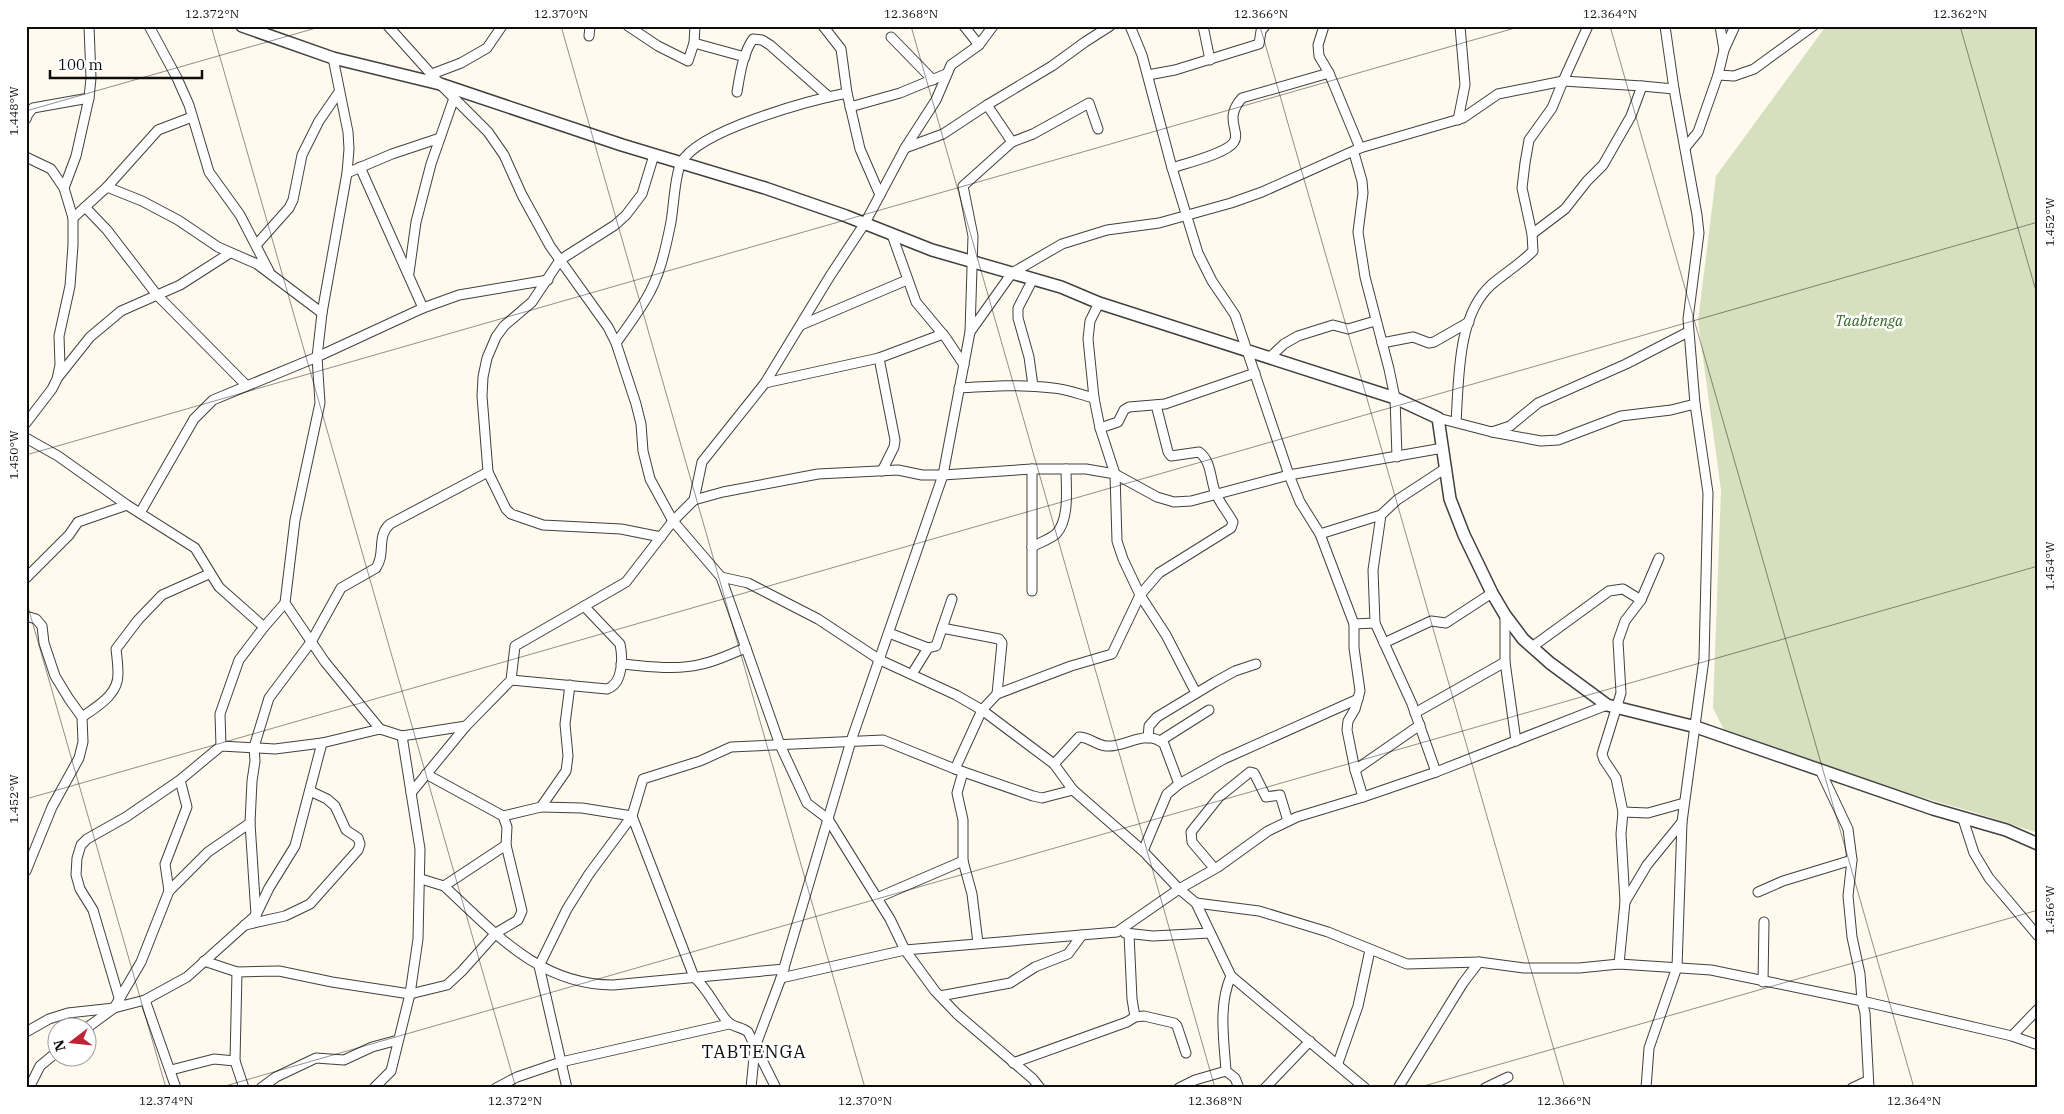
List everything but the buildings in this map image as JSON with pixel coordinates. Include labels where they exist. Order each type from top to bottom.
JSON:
[{"type":"street","points":[[64,188],[76,156],[89,98],[91,78],[89,26]]},
{"type":"street","points":[[149,26],[177,78],[192,116],[208,172],[240,215],[270,272]]},
{"type":"street","points":[[242,26],[333,58],[440,84],[654,155],[766,188],[864,223],[932,250],[1061,287],[1099,303],[1395,398],[1438,418],[1492,432],[1541,441],[1558,440],[1621,416],[1671,410],[1694,404]]},
{"type":"street","points":[[388,26],[440,84],[488,132],[504,155],[522,195],[560,260],[608,327],[616,343],[639,414],[643,451],[648,472],[673,522],[721,577],[780,744],[806,803],[828,819],[877,898],[905,950],[940,996],[957,1014],[1040,1088]]},
{"type":"street","points":[[432,74],[461,63],[487,48],[502,26]]},
{"type":"street","points":[[628,26],[658,46],[688,60],[694,44],[695,26]]},
{"type":"street","points":[[822,26],[841,49],[847,93],[863,159],[880,195]]},
{"type":"street","points":[[964,26],[979,45]]},
{"type":"street","points":[[694,500],[702,462],[765,383],[864,223],[904,148],[936,100],[946,74],[954,62],[979,45],[993,26]]},
{"type":"street","points":[[904,148],[943,134],[1052,66],[1084,42],[1110,26]]},
{"type":"street","points":[[1130,26],[1148,74],[1172,168],[1206,269],[1235,315],[1289,475],[1300,502],[1320,534],[1354,624],[1354,648],[1360,691],[1348,721],[1350,751],[1354,770],[1364,797]]},
{"type":"street","points":[[1203,26],[1210,60]]},
{"type":"street","points":[[1148,74],[1175,70],[1259,44],[1261,31],[1265,26]]},
{"type":"street","points":[[1324,26],[1318,45],[1320,56],[1329,73],[1357,150],[1363,193],[1358,232],[1364,277],[1395,398],[1397,457]]},
{"type":"street","points":[[1458,120],[1466,85],[1460,26]]},
{"type":"street","points":[[1456,422],[1461,354],[1474,306],[1491,286],[1520,264],[1533,251],[1532,234],[1522,188],[1529,140],[1552,108],[1588,26]]},
{"type":"street","points":[[1646,1088],[1649,1048],[1677,967],[1682,822],[1704,659],[1708,493],[1694,404],[1688,332],[1690,298],[1699,233],[1665,26]]},
{"type":"street","points":[[1720,26],[1724,50]]},
{"type":"street","points":[[1685,148],[1698,132],[1718,76],[1724,50],[1735,26]]},
{"type":"street","points":[[1718,76],[1734,76],[1754,69],[1813,26]]},
{"type":"street","points":[[891,37],[933,80]]},
{"type":"street","points":[[737,92],[753,39],[762,40],[776,50],[829,97]]},
{"type":"street","points":[[694,44],[746,57]]},
{"type":"street","points":[[221,746],[220,714],[239,660],[285,603],[295,520],[320,403],[317,357],[322,313],[347,173],[349,149],[348,132],[333,58]]},
{"type":"street","points":[[1172,168],[1222,150],[1233,143],[1235,138],[1232,113],[1242,98],[1329,73]]},
{"type":"street","points":[[850,107],[900,93],[946,74]]},
{"type":"street","points":[[970,332],[1012,273],[1062,244],[1106,230],[1159,223],[1262,192],[1357,150],[1458,120],[1471,114],[1498,94],[1563,81],[1674,90]]},
{"type":"street","points":[[1532,234],[1565,209],[1587,181],[1603,165],[1631,116],[1642,86]]},
{"type":"street","points":[[256,244],[289,208],[293,200],[302,155],[319,121],[339,92]]},
{"type":"street","points":[[616,343],[646,299],[658,273],[670,227],[682,163],[700,144],[724,130],[847,93]]},
{"type":"street","points":[[26,119],[33,108],[89,98]]},
{"type":"street","points":[[409,273],[416,222],[440,138],[454,98]]},
{"type":"street","points":[[751,1088],[755,1047],[782,973],[851,741],[943,476],[970,332],[973,262],[972,222],[963,186],[1012,142],[1033,134],[1089,103],[1098,129]]},
{"type":"street","points":[[987,105],[1012,142]]},
{"type":"street","points":[[73,218],[107,187],[158,130],[192,116]]},
{"type":"street","points":[[347,173],[440,138]]},
{"type":"street","points":[[654,155],[642,194],[626,215],[560,260],[532,302],[504,326],[496,337],[487,358],[482,396],[488,472],[506,510],[516,516],[543,525],[621,528],[661,537]]},
{"type":"street","points":[[26,156],[51,169],[64,188],[73,218],[70,286],[59,336],[61,358],[58,379]]},
{"type":"street","points":[[360,167],[424,308]]},
{"type":"street","points":[[107,187],[178,220],[213,245],[257,264],[322,313]]},
{"type":"street","points":[[85,207],[111,234],[157,295],[246,385]]},
{"type":"street","points":[[892,235],[907,280],[922,311],[943,334],[964,365]]},
{"type":"street","points":[[26,423],[47,398],[58,379],[90,337],[121,310],[180,285],[230,253]]},
{"type":"street","points":[[1033,279],[1018,308],[1033,386]]},
{"type":"street","points":[[140,513],[194,419],[213,400],[317,357],[424,308],[459,295],[548,280]]},
{"type":"street","points":[[801,325],[907,280]]},
{"type":"street","points":[[1099,303],[1090,320],[1088,339],[1094,398],[1100,428],[1114,474],[1117,541],[1123,559],[1140,595],[1166,635],[1196,692]]},
{"type":"street","points":[[1269,358],[1284,344],[1298,336],[1333,325],[1348,329],[1375,321]]},
{"type":"street","points":[[1382,343],[1413,337],[1428,343],[1434,342],[1469,322]]},
{"type":"street","points":[[1492,432],[1510,426],[1538,403],[1626,364],[1688,332]]},
{"type":"street","points":[[765,383],[879,358],[943,334]]},
{"type":"street","points":[[879,358],[895,440],[894,447],[882,471]]},
{"type":"street","points":[[1100,428],[1118,422],[1124,410],[1129,407],[1156,405],[1186,398],[1255,373]]},
{"type":"street","points":[[959,388],[1006,385],[1033,386],[1054,388],[1094,398]]},
{"type":"street","points":[[978,943],[972,894],[963,862],[963,820],[957,793],[959,770],[982,710],[998,694],[1071,666],[1112,654],[1140,595],[1159,573],[1232,528],[1233,522],[1216,494],[1203,455],[1199,452],[1171,456],[1168,452],[1156,405]]},
{"type":"street","points":[[1438,418],[1450,499],[1464,534],[1492,593],[1505,615],[1523,639],[1550,664],[1612,706],[1696,728],[1962,819],[2006,830],[2038,844]]},
{"type":"street","points":[[26,438],[58,456],[127,505],[195,548],[219,587],[264,627]]},
{"type":"street","points":[[411,793],[466,726],[511,680],[515,646],[626,582],[673,522],[694,500],[724,492],[818,474],[898,470],[922,475],[943,476],[1032,469],[1086,469],[1114,474],[1157,497],[1174,502],[1190,501],[1289,475],[1443,448]]},
{"type":"street","points":[[1320,534],[1381,515],[1397,500],[1446,468]]},
{"type":"street","points":[[1032,469],[1032,591]]},
{"type":"street","points":[[1032,547],[1056,534],[1061,525],[1064,516],[1066,469]]},
{"type":"street","points":[[256,915],[250,823],[255,761],[254,747],[269,698],[311,642],[342,588],[380,564],[382,534],[385,529],[451,490],[488,472]]},
{"type":"street","points":[[26,578],[69,535],[78,522],[127,505]]},
{"type":"street","points":[[1381,515],[1373,570],[1375,622],[1415,712],[1436,772]]},
{"type":"street","points":[[1619,964],[1625,902],[1621,834],[1623,812],[1616,778],[1602,754],[1612,706],[1621,685],[1617,654],[1618,641],[1625,621],[1641,600],[1659,558]]},
{"type":"street","points":[[82,716],[105,700],[116,687],[119,675],[116,649],[149,608],[162,595],[210,574]]},
{"type":"street","points":[[721,577],[748,583],[818,619],[880,660],[956,695],[982,710],[1054,764],[1073,790],[1143,851],[1179,889],[1196,903],[1231,976],[1365,1088]]},
{"type":"street","points":[[1532,647],[1609,591],[1623,589],[1641,600]]},
{"type":"street","points":[[1384,643],[1431,621],[1446,623],[1492,593]]},
{"type":"street","points":[[889,633],[928,648],[936,646],[952,599]]},
{"type":"street","points":[[285,603],[338,679],[380,729]]},
{"type":"street","points":[[511,680],[607,688],[613,687],[618,682],[621,664],[619,640],[584,606]]},
{"type":"street","points":[[1505,615],[1505,662],[1516,741]]},
{"type":"street","points":[[26,616],[40,622],[44,643],[55,676],[82,716],[83,742],[79,758],[52,807],[26,871]]},
{"type":"street","points":[[1354,624],[1375,622]]},
{"type":"street","points":[[942,628],[999,639],[1002,644],[998,694]]},
{"type":"street","points":[[621,664],[657,668],[689,666],[708,662],[746,648]]},
{"type":"street","points":[[912,674],[928,648]]},
{"type":"street","points":[[1415,712],[1505,662]]},
{"type":"street","points":[[1148,738],[1149,726],[1153,720],[1196,692],[1235,671],[1256,664]]},
{"type":"street","points":[[541,807],[566,771],[568,765],[565,724],[570,685]]},
{"type":"street","points":[[1143,851],[1167,794],[1179,784],[1224,759],[1358,699]]},
{"type":"street","points":[[1117,932],[1268,831],[1288,821],[1436,772],[1612,706]]},
{"type":"street","points":[[1160,741],[1209,710]]},
{"type":"street","points":[[1354,770],[1420,725]]},
{"type":"street","points":[[117,1005],[93,910],[80,889],[76,875],[77,858],[81,845],[86,838],[126,816],[180,780],[221,746],[274,749],[322,743],[380,729],[402,736],[466,726]]},
{"type":"street","points":[[374,1088],[392,1071],[410,994],[418,939],[421,879],[420,843],[402,736]]},
{"type":"street","points":[[1054,764],[1079,737],[1085,737],[1103,746],[1110,746],[1138,738],[1148,738],[1164,744],[1179,784]]},
{"type":"street","points":[[567,1088],[539,966],[567,909],[589,874],[632,816],[642,780],[645,777],[700,761],[731,747],[883,740],[959,770],[1033,796],[1042,798],[1073,790]]},
{"type":"street","points":[[26,1032],[49,1019],[68,1013],[145,1000],[187,977],[256,915],[269,888],[295,846],[322,743]]},
{"type":"street","points":[[1214,868],[1192,842],[1190,832],[1219,797],[1250,772],[1254,773],[1266,797],[1280,795],[1288,821]]},
{"type":"street","points":[[1821,772],[1848,829],[1852,860],[1848,896],[1852,937],[1860,974],[1867,1032],[1868,1084],[1852,1088]]},
{"type":"street","points":[[204,961],[237,972],[279,971],[332,982],[410,994],[447,985],[496,933],[518,920],[522,911],[506,845],[507,827],[503,816],[426,774]]},
{"type":"street","points":[[169,892],[166,864],[187,806],[180,780]]},
{"type":"street","points":[[243,926],[285,916],[310,904],[358,850],[359,841],[346,830],[335,806],[310,791]]},
{"type":"street","points":[[1623,812],[1648,813],[1684,803]]},
{"type":"street","points":[[503,816],[541,807],[582,808],[632,816]]},
{"type":"street","points":[[632,816],[694,977],[729,1024]]},
{"type":"street","points":[[1962,819],[1974,853],[1988,878],[2038,936]]},
{"type":"street","points":[[1625,902],[1647,865],[1682,822]]},
{"type":"street","points":[[98,1019],[117,1005],[141,962],[169,892],[208,852],[250,823]]},
{"type":"street","points":[[444,886],[506,845]]},
{"type":"street","points":[[1758,892],[1783,881],[1852,860]]},
{"type":"street","points":[[877,898],[963,862]]},
{"type":"street","points":[[421,879],[444,886],[509,946],[539,966],[565,978],[602,985],[694,977],[782,973],[905,950],[978,943],[1117,932],[1153,936],[1210,933]]},
{"type":"street","points":[[1196,903],[1259,911],[1328,932],[1407,964],[1479,962],[1524,968],[1579,968],[1619,964],[1711,970],[1763,982],[1862,1000],[2012,1036],[2038,1045]]},
{"type":"street","points":[[1763,982],[1764,922]]},
{"type":"street","points":[[1129,934],[1132,998],[1135,1017]]},
{"type":"street","points":[[940,996],[1010,983],[1035,967],[1068,954],[1082,935]]},
{"type":"street","points":[[1338,1064],[1358,1006],[1370,950]]},
{"type":"street","points":[[1398,1088],[1463,983],[1479,962]]},
{"type":"street","points":[[237,972],[234,1061],[244,1088]]},
{"type":"street","points":[[1231,976],[1225,990],[1226,1071],[1234,1078],[1239,1088]]},
{"type":"street","points":[[145,1000],[176,1088]]},
{"type":"street","points":[[2012,1036],[2038,1009]]},
{"type":"street","points":[[1013,1062],[1127,1022],[1135,1017],[1144,1016],[1174,1023],[1177,1026],[1186,1053]]},
{"type":"street","points":[[496,1088],[517,1077],[561,1062],[729,1024],[745,1030],[776,1088]]},
{"type":"street","points":[[260,1088],[276,1077],[316,1058],[344,1060],[372,1047],[398,1040]]},
{"type":"street","points":[[1265,1088],[1310,1041]]},
{"type":"street","points":[[29,1088],[40,1066],[48,1059]]},
{"type":"street","points":[[170,1070],[214,1059],[234,1061]]},
{"type":"street","points":[[1179,1088],[1195,1080],[1226,1071]]},
{"type":"street","points":[[1485,1088],[1508,1077]]},
{"type":"green space","name":"Taabtenga","points":[[1826,26],[2038,26],[2038,833],[1973,812],[1854,778],[1726,734],[1713,708],[1721,490],[1698,321],[1716,176]]},
{"type":"district","name":"TABTENGA","points":[[754,1051]]}]
